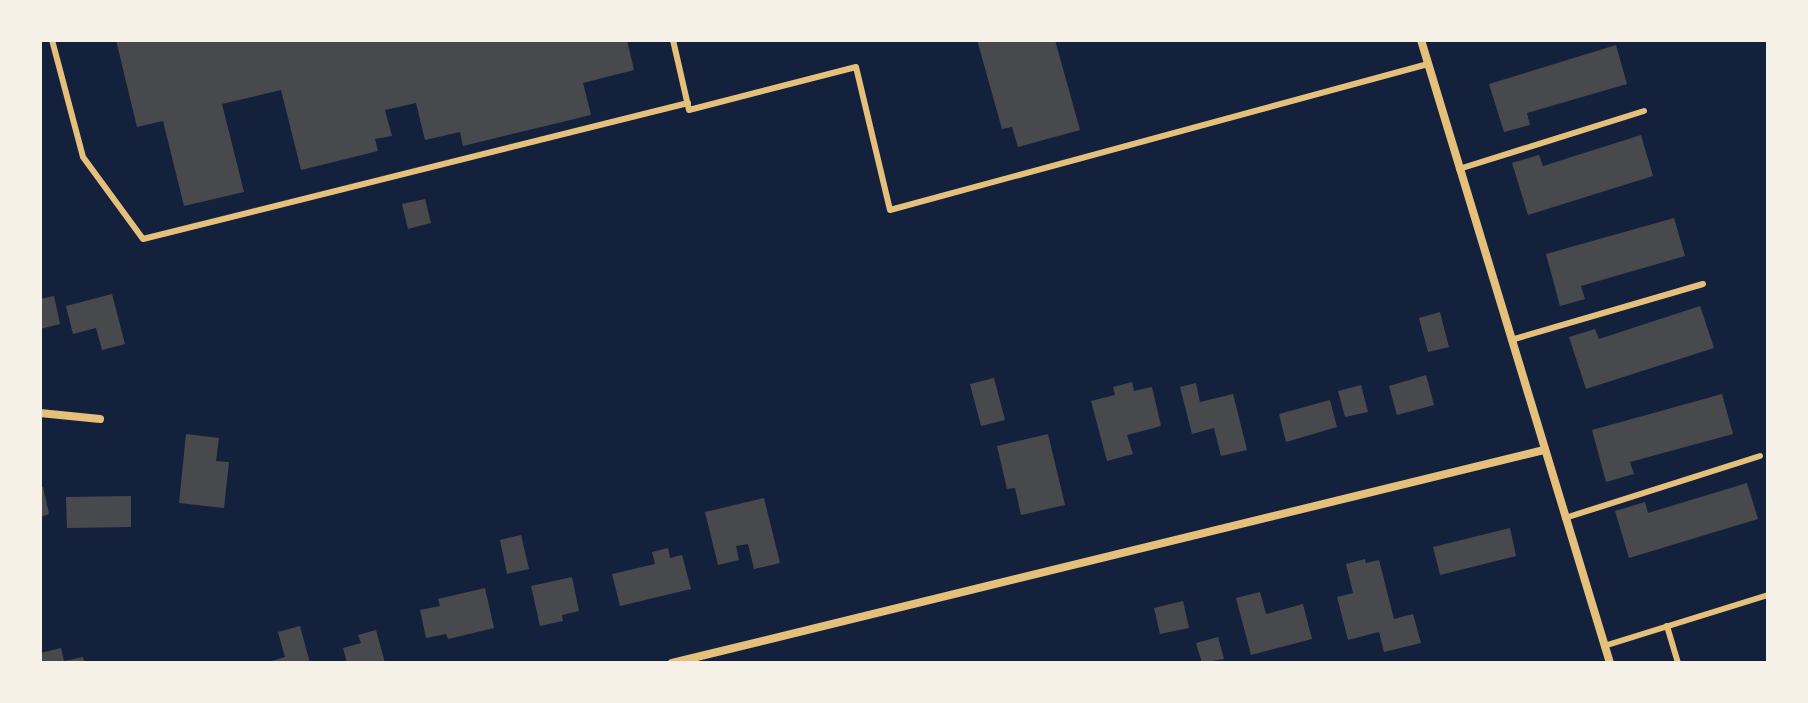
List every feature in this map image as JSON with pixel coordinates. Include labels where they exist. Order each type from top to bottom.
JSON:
[{"type":"street","points":[[1421,40],[1610,663]]},
{"type":"street","points":[[40,413],[100,419]]},
{"type":"street","points":[[672,663],[1544,450]]},
{"type":"lane","points":[[52,40],[83,157],[143,239],[688,103]]},
{"type":"lane","points":[[673,40],[689,110],[856,67],[890,210],[1428,64]]},
{"type":"lane","points":[[1459,169],[1644,111]]},
{"type":"lane","points":[[1511,340],[1703,284]]},
{"type":"lane","points":[[1565,518],[1760,456]]},
{"type":"lane","points":[[1604,646],[1768,595]]},
{"type":"lane","points":[[1667,626],[1678,663]]},
{"type":"building","points":[[116,40],[627,40],[634,70],[583,83],[591,115],[463,146],[460,132],[425,140],[416,103],[385,110],[392,136],[375,139],[378,151],[301,170],[281,90],[222,104],[244,192],[184,206],[163,121],[137,127]]},
{"type":"building","points":[[977,40],[1055,40],[1080,130],[1018,147],[1012,127],[1002,129]]},
{"type":"building","points":[[1616,45],[1627,84],[1527,113],[1530,125],[1504,132],[1489,84]]},
{"type":"building","points":[[1641,135],[1653,176],[1528,215],[1512,163],[1539,155],[1543,166]]},
{"type":"building","points":[[425,199],[431,223],[408,229],[402,204]]},
{"type":"building","points":[[1674,218],[1685,256],[1581,286],[1585,299],[1560,306],[1546,254]]},
{"type":"building","points":[[112,294],[125,344],[102,350],[96,328],[73,334],[66,306]]},
{"type":"building","points":[[54,296],[60,324],[40,329],[40,299]]},
{"type":"building","points":[[1700,306],[1714,348],[1586,389],[1569,337],[1595,329],[1599,339]]},
{"type":"building","points":[[1440,312],[1449,347],[1428,352],[1419,318]]},
{"type":"building","points":[[1426,375],[1434,405],[1397,415],[1389,386]]},
{"type":"building","points":[[994,378],[1005,420],[981,426],[970,384]]},
{"type":"building","points":[[1132,382],[1134,391],[1152,387],[1161,426],[1127,435],[1133,454],[1107,461],[1091,401],[1115,395],[1113,387]]},
{"type":"building","points":[[1196,383],[1200,402],[1233,394],[1247,450],[1221,456],[1214,428],[1192,434],[1180,387]]},
{"type":"building","points":[[1361,385],[1368,412],[1345,417],[1338,391]]},
{"type":"building","points":[[1722,394],[1733,434],[1630,462],[1634,474],[1606,482],[1592,430]]},
{"type":"building","points":[[1330,400],[1337,427],[1286,442],[1279,414]]},
{"type":"building","points":[[186,434],[219,438],[216,461],[229,462],[224,508],[179,503]]},
{"type":"building","points":[[1048,434],[1065,505],[1021,515],[1015,488],[1007,489],[997,446]]},
{"type":"building","points":[[1747,483],[1758,519],[1629,558],[1615,511],[1645,502],[1648,513]]},
{"type":"building","points":[[40,487],[43,487],[49,514],[40,517]]},
{"type":"building","points":[[131,496],[131,527],[67,528],[66,497]]},
{"type":"building","points":[[764,498],[780,563],[754,569],[748,544],[736,546],[739,560],[718,565],[705,512]]},
{"type":"building","points":[[1510,528],[1516,556],[1440,575],[1433,547]]},
{"type":"building","points":[[521,535],[529,569],[507,574],[500,540]]},
{"type":"building","points":[[668,548],[670,558],[682,555],[691,589],[620,606],[612,574],[655,564],[652,552]]},
{"type":"building","points":[[1365,559],[1366,563],[1379,560],[1394,619],[1413,614],[1421,643],[1384,652],[1379,632],[1348,640],[1337,597],[1353,593],[1346,564]]},
{"type":"building","points":[[572,577],[579,611],[562,615],[563,621],[540,626],[531,586]]},
{"type":"building","points":[[485,588],[494,628],[448,639],[446,634],[426,638],[420,610],[440,606],[438,599]]},
{"type":"building","points":[[1260,592],[1266,614],[1303,604],[1312,639],[1251,655],[1236,598]]},
{"type":"building","points":[[1183,601],[1189,628],[1160,634],[1154,608]]},
{"type":"building","points":[[300,626],[310,663],[265,663],[285,657],[278,632]]},
{"type":"building","points":[[376,630],[385,663],[347,663],[343,648],[361,643],[358,635]]},
{"type":"building","points":[[1218,637],[1224,659],[1202,663],[1196,643]]},
{"type":"building","points":[[61,648],[64,661],[83,657],[85,663],[40,663],[40,653]]}]
